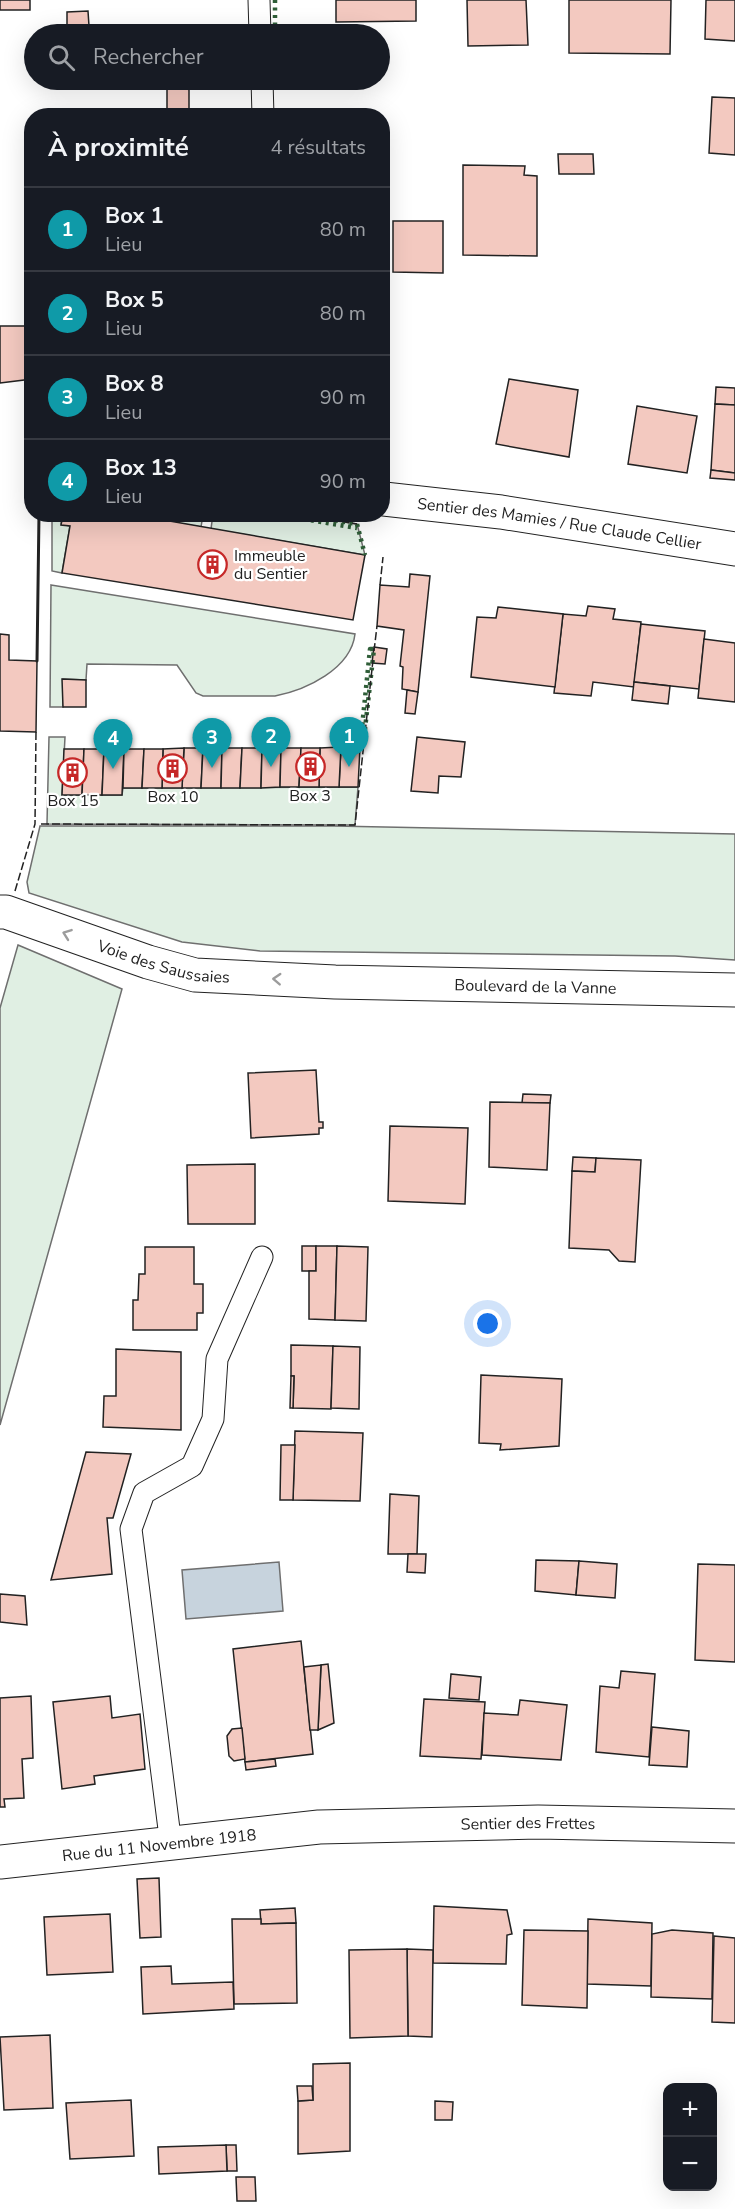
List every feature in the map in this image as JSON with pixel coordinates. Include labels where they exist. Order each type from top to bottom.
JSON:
[{"type":"street","name":"Sentier des Mamies / Rue Claude Cellier","points":[[390,500],[501,512],[735,549]]},
{"type":"street","name":"Voie des Saussaies","points":[[0,912],[6,912],[148,962],[195,975],[335,982]]},
{"type":"street","name":"Boulevard de la Vanne","points":[[335,982],[735,990]]},
{"type":"street","name":"Sentier des Frettes","points":[[319,1827],[538,1822],[735,1826]]},
{"type":"street","name":"Rue du 11 Novembre 1918","points":[[0,1862],[319,1827]]},
{"type":"lane","points":[[259,0],[260,24]]},
{"type":"lane","points":[[262,90],[263,108]]},
{"type":"lane","points":[[171,1845],[131,1529],[144,1493],[192,1466],[213,1419],[217,1359],[262,1257]]},
{"type":"green space","points":[[52,522],[62,522],[61,524],[70,526],[62,573],[52,571]]},
{"type":"green space","points":[[171,522],[202,522],[201,527]]},
{"type":"green space","points":[[212,522],[344,522],[357,524],[365,555],[211,529]]},
{"type":"green space","points":[[51,585],[355,634],[352,646],[345,658],[325,676],[300,689],[275,696],[203,696],[196,693],[177,665],[87,664],[86,680],[63,679],[63,707],[50,707]]},
{"type":"green space","points":[[49,737],[65,737],[62,795],[122,795],[123,788],[358,787],[355,825],[47,824]]},
{"type":"green space","points":[[40,826],[334,826],[735,834],[735,960],[675,956],[260,951],[182,942],[29,893],[27,882]]},
{"type":"green space","points":[[18,945],[122,989],[0,1425],[0,1008]]},
{"type":"shaded area","points":[[279,1562],[283,1611],[186,1619],[182,1570]]},
{"type":"building","points":[[0,0],[30,0],[30,10],[0,10]]},
{"type":"building","points":[[336,0],[416,0],[416,21],[336,22]]},
{"type":"building","points":[[467,0],[526,0],[528,45],[468,46]]},
{"type":"building","points":[[569,0],[671,0],[670,54],[569,53]]},
{"type":"building","points":[[706,0],[735,0],[735,41],[705,39]]},
{"type":"building","points":[[88,11],[89,24],[67,24],[67,12]]},
{"type":"building","points":[[167,90],[189,90],[189,108],[167,108]]},
{"type":"building","points":[[712,97],[735,98],[735,155],[709,153]]},
{"type":"building","points":[[558,154],[593,154],[594,174],[559,174]]},
{"type":"building","points":[[463,165],[525,166],[524,175],[537,176],[537,256],[463,255]]},
{"type":"building","points":[[393,221],[443,221],[443,273],[393,272]]},
{"type":"building","points":[[0,326],[24,326],[24,380],[0,383]]},
{"type":"building","points":[[509,379],[578,390],[569,457],[496,444]]},
{"type":"building","points":[[716,387],[735,388],[735,405],[715,404]]},
{"type":"building","points":[[715,404],[735,405],[735,473],[711,470]]},
{"type":"building","points":[[637,406],[697,416],[687,473],[628,464]]},
{"type":"building","points":[[711,470],[735,473],[735,480],[710,478]]},
{"type":"building","name":"Immeuble du Sentier","points":[[62,522],[175,522],[365,555],[353,620],[62,573],[70,526],[61,525]]},
{"type":"building","points":[[410,574],[430,576],[418,692],[402,689],[403,667],[400,666],[404,630],[377,626],[380,585],[409,587]]},
{"type":"building","points":[[588,606],[615,609],[613,619],[641,622],[634,687],[593,682],[591,696],[554,693],[563,614],[586,616]]},
{"type":"building","points":[[498,607],[563,614],[555,687],[471,677],[477,617],[496,618]]},
{"type":"building","points":[[641,624],[705,631],[699,689],[634,682]]},
{"type":"building","points":[[0,634],[9,635],[9,660],[37,661],[36,732],[0,731]]},
{"type":"building","points":[[704,639],[735,643],[735,702],[698,698]]},
{"type":"building","points":[[374,647],[387,649],[385,664],[372,663]]},
{"type":"building","points":[[62,679],[86,680],[86,707],[63,707]]},
{"type":"building","points":[[634,682],[670,686],[668,704],[632,700]]},
{"type":"building","points":[[407,690],[418,692],[415,714],[405,713]]},
{"type":"building","points":[[417,737],[465,742],[461,777],[439,776],[438,793],[411,791]]},
{"type":"building","points":[[341,747],[360,747],[358,787],[339,787]]},
{"type":"building","points":[[341,747],[339,787],[319,787],[320,748]]},
{"type":"building","points":[[184,748],[203,748],[201,788],[182,788]]},
{"type":"building","name":"Box 10","points":[[184,748],[182,788],[162,788],[163,749]]},
{"type":"building","points":[[203,748],[222,748],[221,788],[201,788]]},
{"type":"building","points":[[222,748],[242,748],[240,788],[221,788]]},
{"type":"building","points":[[242,748],[262,748],[261,788],[240,788]]},
{"type":"building","points":[[262,748],[281,748],[280,787],[261,788]]},
{"type":"building","points":[[281,748],[301,748],[299,787],[280,787]]},
{"type":"building","name":"Box 3","points":[[301,748],[320,748],[319,787],[299,787]]},
{"type":"building","name":"Box 15","points":[[64,749],[84,749],[82,795],[62,795]]},
{"type":"building","points":[[84,749],[104,749],[102,795],[82,795]]},
{"type":"building","points":[[104,749],[124,749],[122,795],[102,795]]},
{"type":"building","points":[[124,749],[144,749],[142,788],[123,788]]},
{"type":"building","points":[[144,749],[163,749],[162,788],[142,788]]},
{"type":"building","points":[[316,1070],[319,1122],[323,1122],[323,1128],[319,1128],[319,1134],[251,1138],[248,1073]]},
{"type":"building","points":[[523,1094],[551,1095],[550,1103],[522,1103]]},
{"type":"building","points":[[490,1102],[550,1103],[547,1170],[489,1167]]},
{"type":"building","points":[[390,1126],[468,1128],[465,1204],[388,1201]]},
{"type":"building","points":[[573,1157],[596,1158],[595,1172],[572,1171]]},
{"type":"building","points":[[596,1158],[641,1160],[635,1262],[619,1261],[609,1250],[569,1248],[572,1171],[595,1172]]},
{"type":"building","points":[[255,1164],[255,1224],[188,1224],[187,1165]]},
{"type":"building","points":[[302,1246],[316,1246],[316,1271],[302,1271]]},
{"type":"building","points":[[316,1246],[337,1246],[335,1320],[309,1319],[309,1271],[316,1271]]},
{"type":"building","points":[[337,1246],[368,1247],[366,1321],[335,1320]]},
{"type":"building","points":[[145,1247],[194,1247],[194,1284],[203,1284],[203,1313],[197,1313],[197,1330],[133,1330],[133,1300],[138,1300],[139,1274],[145,1274]]},
{"type":"building","points":[[291,1345],[333,1346],[331,1409],[293,1408],[294,1376],[291,1376]]},
{"type":"building","points":[[333,1346],[360,1347],[359,1409],[331,1408]]},
{"type":"building","points":[[116,1349],[181,1352],[181,1430],[103,1427],[104,1396],[116,1396]]},
{"type":"building","points":[[481,1375],[562,1379],[559,1446],[500,1450],[501,1444],[479,1443]]},
{"type":"building","points":[[291,1376],[294,1376],[293,1408],[290,1408]]},
{"type":"building","points":[[295,1431],[363,1433],[360,1501],[293,1500]]},
{"type":"building","points":[[281,1445],[295,1445],[293,1500],[280,1500]]},
{"type":"building","points":[[86,1452],[131,1454],[113,1518],[107,1518],[112,1574],[51,1580]]},
{"type":"building","points":[[390,1494],[419,1496],[417,1554],[388,1554]]},
{"type":"building","points":[[408,1554],[426,1554],[425,1573],[407,1572]]},
{"type":"building","points":[[536,1560],[579,1561],[576,1595],[535,1591]]},
{"type":"building","points":[[579,1561],[617,1564],[615,1598],[576,1595]]},
{"type":"building","points":[[698,1564],[735,1565],[735,1662],[695,1660]]},
{"type":"building","points":[[0,1594],[25,1596],[27,1625],[0,1622]]},
{"type":"building","points":[[301,1641],[313,1754],[245,1762],[233,1649]]},
{"type":"building","points":[[328,1664],[334,1723],[318,1730],[321,1665]]},
{"type":"building","points":[[321,1665],[318,1730],[310,1730],[304,1667]]},
{"type":"building","points":[[621,1671],[655,1674],[649,1757],[596,1752],[600,1686],[619,1688]]},
{"type":"building","points":[[451,1674],[481,1677],[479,1700],[449,1698]]},
{"type":"building","points":[[31,1696],[33,1758],[22,1759],[24,1798],[4,1799],[5,1807],[0,1807],[0,1698]]},
{"type":"building","points":[[110,1696],[112,1718],[140,1714],[145,1769],[94,1776],[95,1784],[62,1789],[53,1702]]},
{"type":"building","points":[[424,1699],[485,1702],[481,1759],[420,1756]]},
{"type":"building","points":[[520,1700],[567,1705],[561,1760],[482,1755],[484,1713],[518,1715]]},
{"type":"building","points":[[652,1727],[689,1731],[687,1767],[649,1765]]},
{"type":"building","points":[[242,1728],[245,1759],[234,1761],[229,1756],[227,1736],[232,1729]]},
{"type":"building","points":[[275,1759],[276,1766],[246,1770],[245,1762]]},
{"type":"building","points":[[159,1878],[161,1937],[140,1938],[137,1879]]},
{"type":"building","points":[[434,1906],[507,1910],[512,1934],[507,1935],[506,1964],[433,1963]]},
{"type":"building","points":[[295,1908],[296,1923],[261,1924],[260,1910]]},
{"type":"building","points":[[110,1914],[113,1972],[47,1975],[44,1917]]},
{"type":"building","points":[[232,1919],[261,1919],[261,1924],[296,1923],[297,2003],[234,2004]]},
{"type":"building","points":[[588,1919],[652,1923],[651,1986],[587,1984]]},
{"type":"building","points":[[524,1930],[588,1931],[587,2008],[522,2005]]},
{"type":"building","points":[[672,1930],[713,1933],[712,1999],[651,1997],[652,1934]]},
{"type":"building","points":[[714,1936],[735,1938],[735,2023],[712,2022]]},
{"type":"building","points":[[407,1949],[433,1950],[432,2037],[408,2036]]},
{"type":"building","points":[[407,1949],[408,2036],[350,2038],[349,1950]]},
{"type":"building","points":[[171,1966],[172,1984],[233,1982],[234,2009],[143,2014],[141,1967]]},
{"type":"building","points":[[50,2035],[53,2108],[4,2110],[0,2037]]},
{"type":"building","points":[[350,2063],[350,2151],[298,2154],[298,2101],[313,2100],[313,2064]]},
{"type":"building","points":[[297,2086],[312,2086],[313,2100],[298,2101]]},
{"type":"building","points":[[131,2100],[134,2156],[70,2159],[66,2103]]},
{"type":"building","points":[[435,2101],[453,2102],[452,2120],[435,2120]]},
{"type":"building","points":[[226,2145],[236,2145],[237,2171],[227,2171]]},
{"type":"building","points":[[226,2145],[227,2171],[159,2174],[158,2147]]},
{"type":"building","points":[[236,2177],[255,2177],[256,2201],[237,2201]]},
{"type":"hedge","points":[[275,0],[275,24]]},
{"type":"hedge","points":[[321,522],[357,528]]},
{"type":"hedge","points":[[345,522],[357,524],[365,555]]},
{"type":"hedge","points":[[370,649],[374,649],[363,747],[360,747],[370,649]]},
{"type":"fence","points":[[345,522],[357,524]]},
{"type":"fence","points":[[380,585],[383,557]]},
{"type":"fence","points":[[374,651],[377,626]]},
{"type":"fence","points":[[41,824],[355,825],[373,660]]},
{"type":"fence","points":[[15,891],[35,824],[36,732]]},
{"type":"wall","points":[[37,661],[39,522]]},
{"type":"place","name":"Immeuble du Sentier","points":[[213,564]]},
{"type":"place","name":"Box 5","points":[[271,767]]},
{"type":"place","name":"Box 3","points":[[310,767]]},
{"type":"place","name":"Box 1","points":[[349,767]]},
{"type":"place","name":"Box 10","points":[[173,768]]},
{"type":"place","name":"Box 8","points":[[212,768]]},
{"type":"place","name":"Box 13","points":[[113,769]]},
{"type":"place","name":"Box 15","points":[[73,772]]}]
